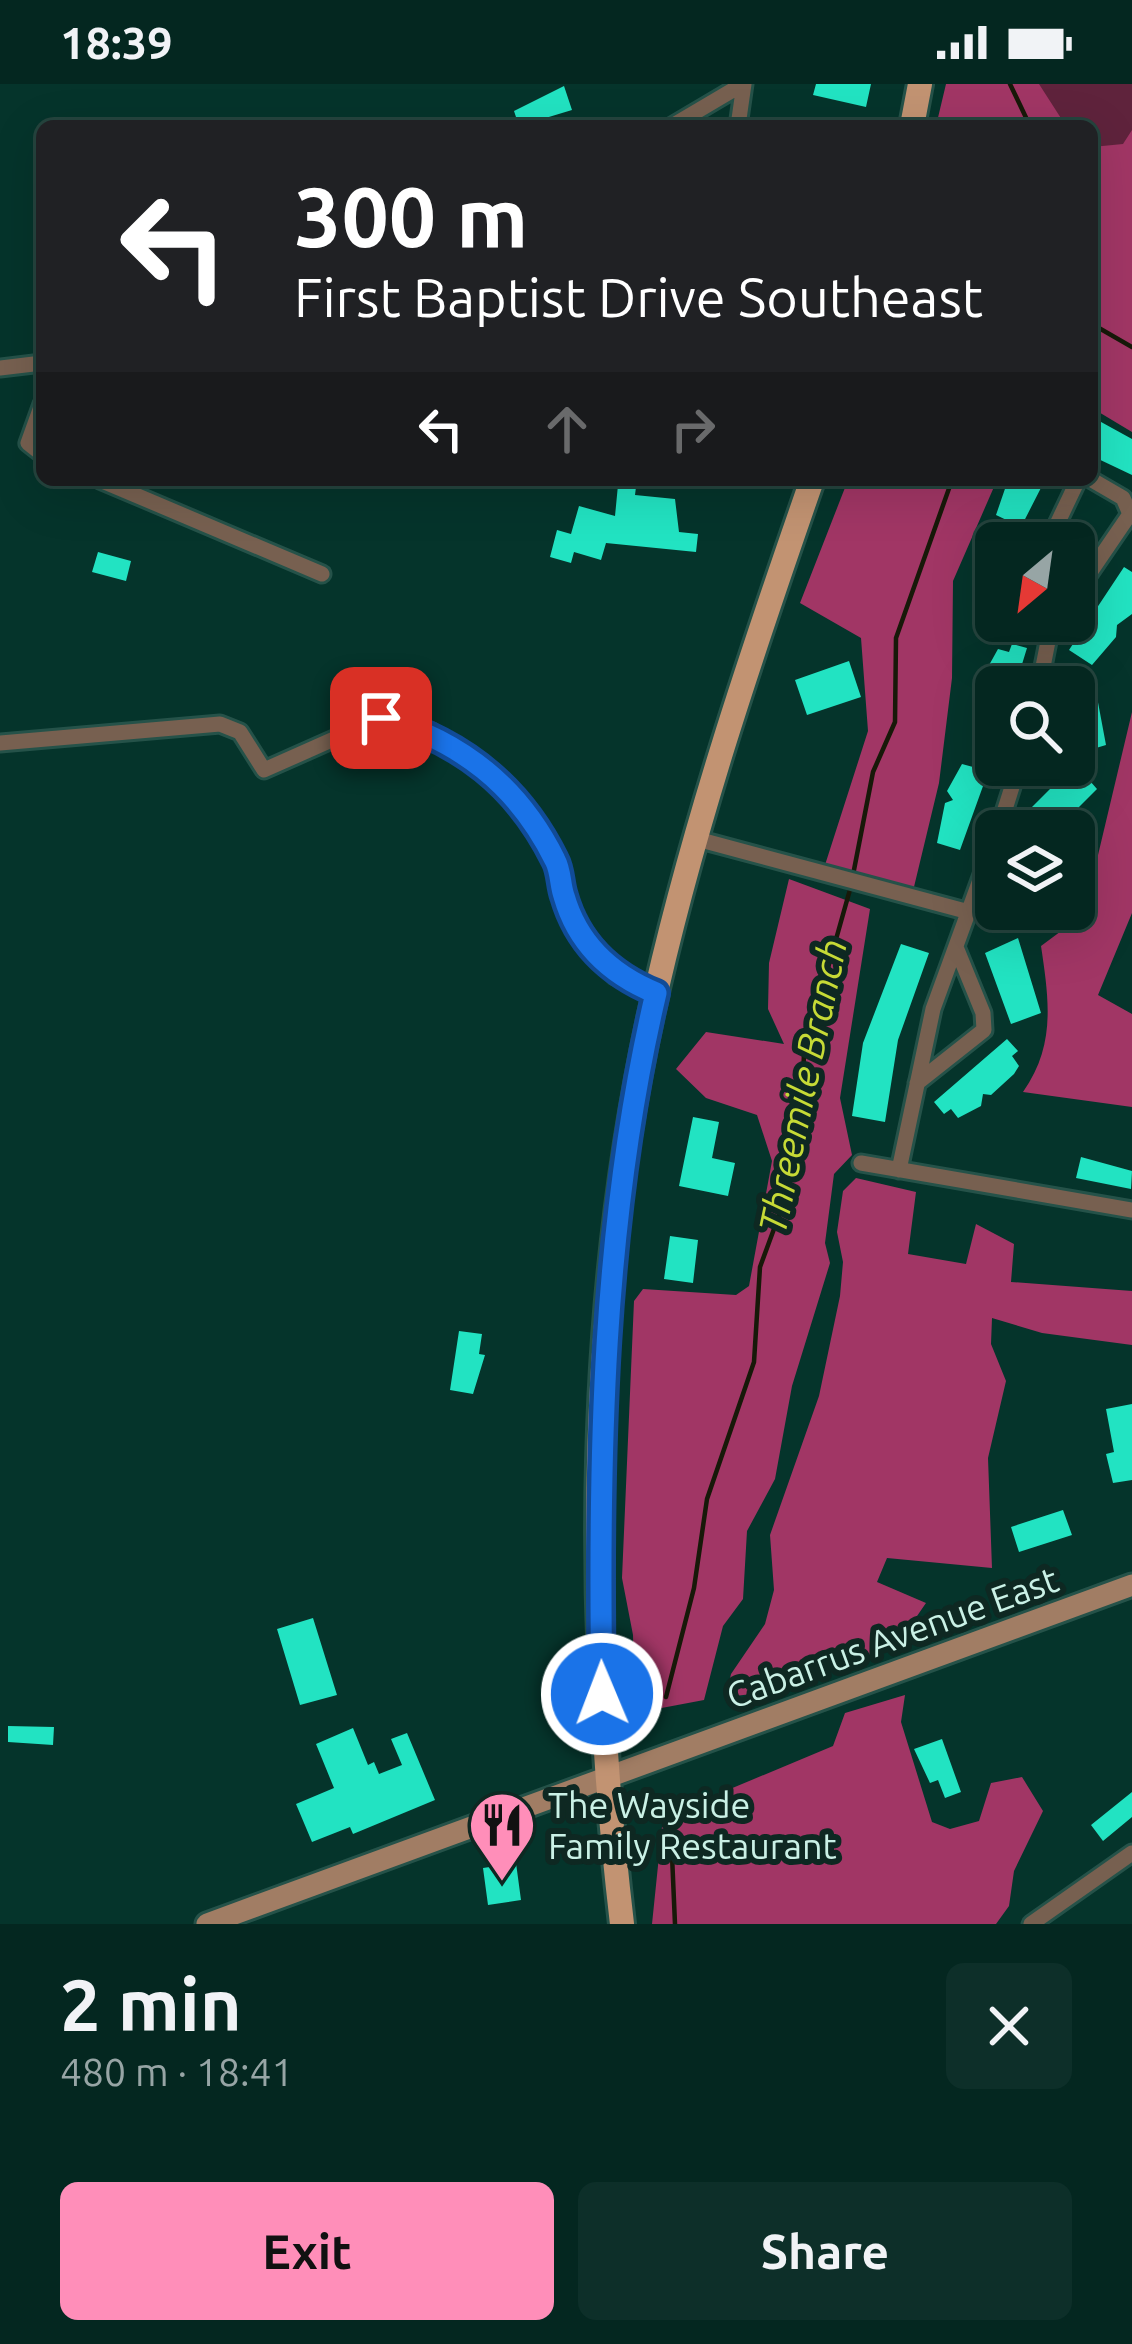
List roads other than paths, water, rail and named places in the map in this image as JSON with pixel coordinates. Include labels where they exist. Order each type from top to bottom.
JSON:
[{"type":"main road","points":[[913,120],[920,84]]},
{"type":"main road","points":[[622,1924],[607,1777],[599,1574],[604,1385],[626,1165],[656,993],[697,838],[726,732],[810,486]]},
{"type":"main road","name":"Cabarrus Avenue East","points":[[207,1924],[1132,1585]]},
{"type":"street","points":[[682,120],[744,84]]},
{"type":"street","points":[[739,120],[744,84]]},
{"type":"street","points":[[0,368],[36,364]]},
{"type":"street","points":[[36,421],[28,443],[36,449]]},
{"type":"street","points":[[1095,565],[1130,514],[1123,498],[1098,483]]},
{"type":"street","points":[[114,486],[322,574]]},
{"type":"street","points":[[1058,522],[1075,486]]},
{"type":"street","points":[[0,743],[220,724],[240,732],[264,770],[381,718],[432,732],[493,772],[557,863],[576,925],[615,976],[656,993]]},
{"type":"street","points":[[697,838],[969,912]]},
{"type":"street","points":[[899,1170],[933,1009],[975,895]]},
{"type":"street","points":[[917,1083],[984,1030],[983,1013],[956,946]]},
{"type":"street","points":[[861,1163],[1132,1210]]},
{"type":"street","points":[[1030,1924],[1132,1853]]},
{"type":"waterway","name":"Threemile Branch","points":[[1010,84],[1027,120]]},
{"type":"waterway","points":[[1098,327],[1132,347]]},
{"type":"waterway","name":"Threemile Branch","points":[[853,875],[873,772],[895,722],[896,638],[950,486]]},
{"type":"waterway","name":"Threemile Branch","points":[[666,1697],[694,1588],[707,1499],[754,1362],[760,1267],[785,1199],[785,1141],[802,1104],[804,1053],[851,886]]},
{"type":"waterway","name":"Threemile Branch","points":[[670,1809],[675,1924]]},
{"type":"place","name":"The Wayside Family Restaurant","points":[[502,1884]]}]
